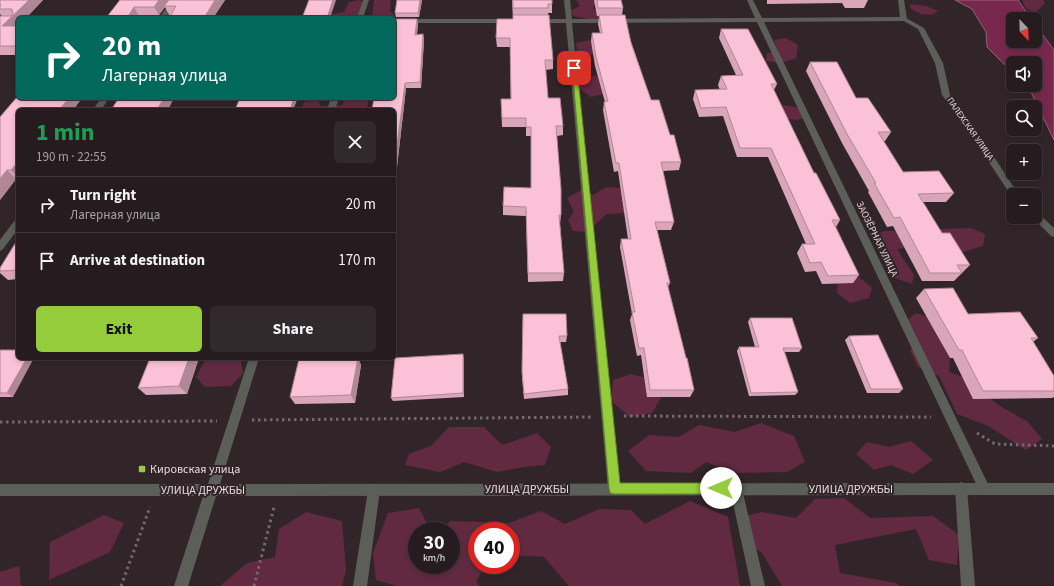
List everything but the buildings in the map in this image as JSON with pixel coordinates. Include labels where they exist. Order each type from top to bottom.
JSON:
[{"type":"street","points":[[163,16],[175,0]]},
{"type":"street","points":[[361,16],[366,0]]},
{"type":"street","points":[[567,0],[614,488]]},
{"type":"street","name":"ЗАОЗЁРНАЯ УЛИЦА","points":[[750,0],[984,488]]},
{"type":"street","points":[[530,21],[904,19],[901,0]]},
{"type":"street","name":"ПАЛЕХСКАЯ УЛИЦА","points":[[904,19],[921,28],[938,63],[946,95],[974,133],[1010,188]]},
{"type":"street","points":[[396,21],[514,21]]},
{"type":"street","points":[[1042,222],[1054,234]]},
{"type":"street","points":[[0,247],[16,225]]},
{"type":"street","points":[[181,586],[253,360]]},
{"type":"street","name":"УЛИЦА ДРУЖБЫ","points":[[0,490],[374,490],[614,488],[1054,489]]},
{"type":"street","points":[[736,488],[758,586]]},
{"type":"street","points":[[962,488],[968,586]]},
{"type":"street","points":[[360,586],[374,490]]},
{"type":"path","points":[[0,422],[608,416],[950,417]]},
{"type":"path","points":[[976,432],[995,444],[1054,446]]},
{"type":"path","points":[[254,586],[279,489]]},
{"type":"path","points":[[121,586],[156,490]]},
{"type":"shaded area","points":[[360,0],[364,4],[358,16],[323,16],[344,12],[349,2]]},
{"type":"shaded area","points":[[374,0],[391,0],[390,11],[395,16],[372,16]]},
{"type":"shaded area","points":[[576,0],[593,0],[596,3],[593,9],[604,15],[594,20],[573,16],[571,10],[580,6]]},
{"type":"shaded area","points":[[955,0],[1018,0],[1026,12],[1006,12],[1006,48],[1042,48],[1042,34],[1054,50],[1054,140],[1042,115],[1042,100],[1035,100],[1031,92],[1042,92],[1042,56],[1006,56],[1006,66],[987,47],[986,32],[972,9]]},
{"type":"shaded area","points":[[1022,0],[1043,0],[1045,3],[1036,12],[1026,9]]},
{"type":"shaded area","points":[[909,4],[926,6],[938,11],[932,15],[921,14],[911,9]]},
{"type":"shaded area","points":[[786,38],[798,45],[796,58],[782,63],[766,61],[767,53],[779,53],[774,40]]},
{"type":"shaded area","points":[[589,40],[598,45],[596,54],[587,55],[577,52],[576,43]]},
{"type":"shaded area","points":[[590,76],[601,76],[607,93],[591,97],[580,89],[573,88],[568,80],[577,77],[586,80]]},
{"type":"shaded area","points":[[318,100],[321,106],[342,105],[345,100],[368,100],[367,108],[302,108],[304,102]]},
{"type":"shaded area","points":[[784,105],[804,109],[808,117],[796,120],[784,118],[779,112]]},
{"type":"shaded area","points":[[606,187],[622,188],[627,213],[607,214],[586,232],[573,231],[568,220],[574,212],[567,198],[583,189],[593,195]]},
{"type":"shaded area","points":[[971,228],[985,234],[983,246],[956,254],[922,245],[897,249],[914,275],[912,284],[895,278],[870,236],[885,231]]},
{"type":"shaded area","points":[[859,277],[872,288],[869,298],[850,303],[837,293],[838,280]]},
{"type":"shaded area","points":[[916,313],[928,317],[950,358],[949,372],[963,377],[1000,406],[1028,422],[1042,439],[1026,450],[988,426],[957,414],[939,376],[918,367],[910,350],[921,345],[908,319]]},
{"type":"shaded area","points":[[205,360],[240,360],[243,373],[231,386],[205,387],[196,377]]},
{"type":"shaded area","points":[[631,374],[655,380],[661,398],[652,413],[630,417],[611,401],[613,380]]},
{"type":"shaded area","points":[[761,423],[794,436],[805,462],[787,472],[734,473],[706,462],[691,473],[646,471],[628,451],[649,435],[679,437],[699,425],[735,432]]},
{"type":"shaded area","points":[[449,427],[484,427],[502,445],[537,433],[551,447],[545,465],[497,472],[464,462],[440,472],[405,465],[409,454],[431,446]]},
{"type":"shaded area","points":[[911,441],[933,460],[913,474],[891,465],[874,470],[856,454],[867,442],[889,447]]},
{"type":"shaded area","points":[[844,498],[870,518],[933,516],[959,535],[957,565],[929,560],[916,529],[835,545],[840,573],[896,583],[900,586],[782,586],[762,553],[740,538],[737,518],[762,512],[796,518],[815,499]]},
{"type":"shaded area","points":[[690,501],[728,517],[740,586],[569,586],[544,557],[520,556],[520,522],[512,522],[541,511],[565,524],[599,509],[631,510],[645,524]]},
{"type":"shaded area","points":[[419,508],[426,522],[408,522],[408,574],[460,574],[460,522],[449,522],[450,521],[480,522],[468,522],[468,574],[480,574],[476,581],[479,586],[397,586],[376,580],[373,553],[388,513]]},
{"type":"shaded area","points":[[306,512],[342,521],[346,570],[342,586],[220,586],[247,563],[275,557],[279,529]]},
{"type":"shaded area","points":[[104,515],[124,523],[110,552],[49,580],[50,542]]},
{"type":"shaded area","points":[[19,566],[21,586],[0,586],[0,572]]},
{"type":"place","name":"Кировская улица","points":[[142,469]]},
{"type":"route","points":[[574,68],[614,488],[721,488]]}]
